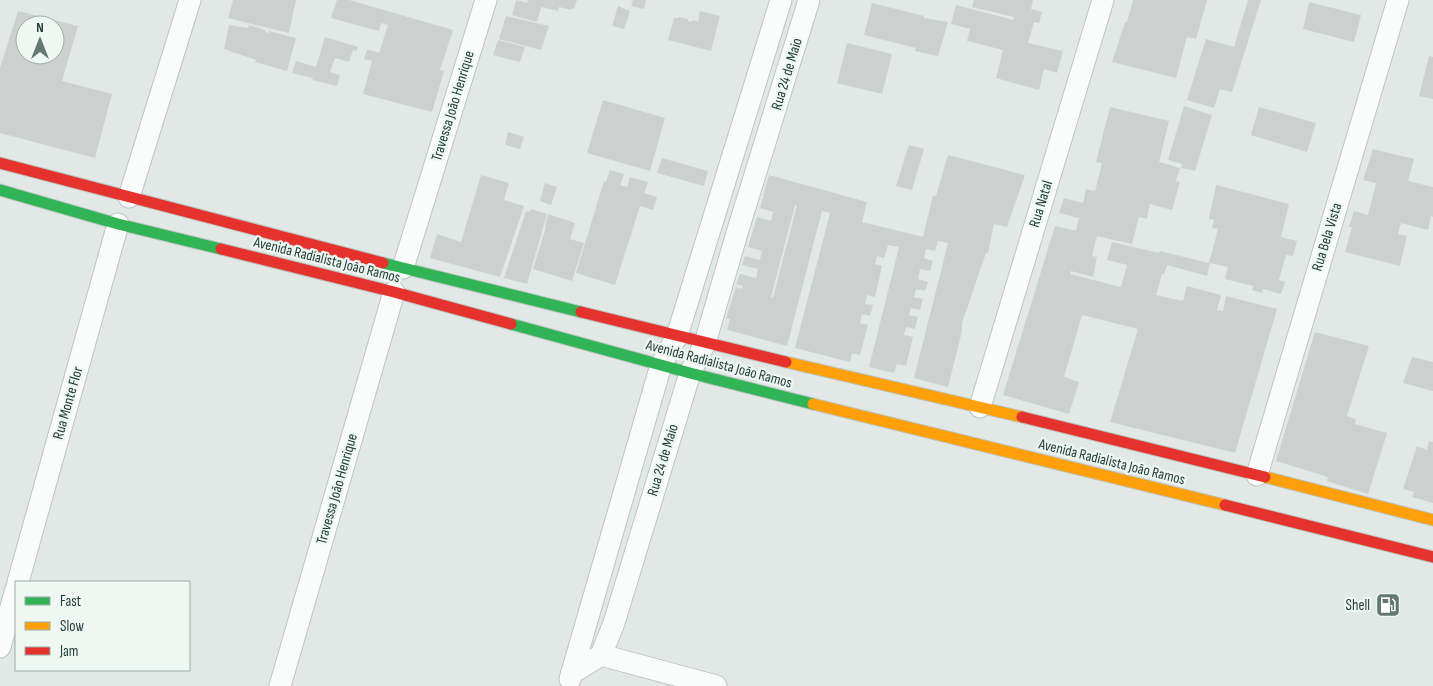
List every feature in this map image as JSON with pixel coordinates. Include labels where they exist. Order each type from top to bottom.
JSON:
[{"type":"main road","name":"Avenida Radialista João Ramos","points":[[0,163],[403,268],[705,343],[1257,474],[1433,520]]},
{"type":"main road","name":"Avenida Radialista João Ramos","points":[[0,190],[118,224],[394,292],[690,373],[1433,556]]},
{"type":"street","points":[[129,197],[190,0]]},
{"type":"street","name":"Travessa João Henrique","points":[[403,268],[486,0]]},
{"type":"street","name":"Rua 24 de Maio","points":[[570,679],[661,365],[676,336],[712,226],[781,0]]},
{"type":"street","name":"Rua 24 de Maio","points":[[570,679],[601,654],[614,623],[690,373],[705,343],[737,233],[810,0]]},
{"type":"street","name":"Rua Natal","points":[[980,407],[1103,0]]},
{"type":"street","name":"Rua Bela Vista","points":[[1257,474],[1398,0]]},
{"type":"street","name":"Rua Monte Flor","points":[[18,581],[118,224]]},
{"type":"street","points":[[712,226],[737,233]]},
{"type":"street","name":"Travessa João Henrique","points":[[280,686],[394,292]]},
{"type":"street","points":[[0,647],[15,593]]},
{"type":"street","points":[[601,654],[716,686]]},
{"type":"building","points":[[233,0],[296,0],[289,33],[228,18]]},
{"type":"building","points":[[337,0],[349,0],[453,30],[440,70],[444,71],[432,112],[363,94],[372,61],[364,59],[367,49],[379,53],[388,25],[381,23],[379,31],[331,18]]},
{"type":"building","points":[[516,0],[527,3],[528,0],[577,0],[574,9],[572,8],[571,10],[559,7],[558,11],[541,7],[537,22],[512,15]]},
{"type":"building","points":[[633,0],[646,0],[644,9],[631,6]]},
{"type":"building","points":[[974,0],[1033,0],[1031,9],[1042,12],[1039,23],[1034,22],[1028,43],[1063,51],[1057,73],[1044,69],[1039,90],[996,78],[1003,50],[967,41],[970,29],[951,24],[956,5],[1013,20],[1014,17],[972,7]]},
{"type":"building","points":[[1133,0],[1207,0],[1196,39],[1187,37],[1176,78],[1112,62]]},
{"type":"building","points":[[1248,0],[1261,0],[1232,92],[1220,89],[1214,108],[1187,100],[1206,39],[1234,47]]},
{"type":"building","points":[[1309,2],[1361,15],[1354,42],[1303,29]]},
{"type":"building","points":[[872,3],[924,16],[924,18],[948,22],[938,56],[915,51],[916,48],[864,35]]},
{"type":"building","points":[[618,6],[630,11],[624,29],[612,26]]},
{"type":"building","points":[[18,11],[34,15],[17,15]]},
{"type":"building","points":[[700,11],[720,16],[711,51],[668,40],[674,18],[679,17],[688,19],[688,21],[698,22]]},
{"type":"building","points":[[506,16],[549,26],[541,50],[499,39]]},
{"type":"building","points":[[15,20],[15,65],[65,65],[65,23],[78,26],[62,81],[112,94],[95,158],[0,133],[0,68]]},
{"type":"building","points":[[229,25],[248,28],[249,25],[265,30],[268,33],[269,31],[296,38],[287,71],[255,62],[256,60],[224,49]]},
{"type":"building","points":[[325,37],[358,47],[357,51],[353,50],[349,62],[335,58],[330,72],[340,75],[337,86],[292,73],[296,61],[316,67]]},
{"type":"building","points":[[498,40],[525,47],[520,62],[493,55]]},
{"type":"building","points":[[847,43],[892,54],[882,94],[837,83]]},
{"type":"building","points":[[1429,56],[1433,57],[1433,99],[1419,96]]},
{"type":"building","points":[[603,100],[665,118],[650,171],[587,153]]},
{"type":"building","points":[[1184,106],[1212,115],[1195,171],[1181,168],[1182,164],[1168,160]]},
{"type":"building","points":[[1110,107],[1169,121],[1159,162],[1180,168],[1176,181],[1180,182],[1172,210],[1150,204],[1147,219],[1139,217],[1132,244],[1097,236],[1092,256],[1097,257],[1093,277],[1071,271],[1070,274],[1121,287],[1127,265],[1107,260],[1112,242],[1209,263],[1218,229],[1212,228],[1214,220],[1209,219],[1216,185],[1289,204],[1281,237],[1297,241],[1293,256],[1286,255],[1279,280],[1285,282],[1281,294],[1263,289],[1262,293],[1252,290],[1253,286],[1225,279],[1228,267],[1210,263],[1207,276],[1167,265],[1164,274],[1162,274],[1156,295],[1183,301],[1187,286],[1221,295],[1217,310],[1223,311],[1226,296],[1277,309],[1235,453],[1110,422],[1138,329],[1082,315],[1064,377],[1079,382],[1069,414],[1003,395],[1055,226],[1076,231],[1079,218],[1059,213],[1064,198],[1083,203],[1086,189],[1095,191],[1102,163],[1096,162]]},
{"type":"building","points":[[1259,107],[1316,123],[1307,152],[1251,135]]},
{"type":"building","points":[[508,132],[524,137],[520,149],[505,145]]},
{"type":"building","points":[[909,145],[924,149],[912,190],[896,186]]},
{"type":"building","points":[[1373,149],[1414,159],[1408,181],[1433,187],[1433,217],[1431,216],[1428,230],[1401,223],[1398,234],[1407,236],[1400,266],[1345,252],[1354,211],[1368,215],[1376,183],[1363,180]]},
{"type":"building","points":[[948,155],[1025,175],[1007,227],[994,224],[988,253],[986,253],[962,323],[962,331],[948,387],[914,378],[948,243],[938,241],[935,251],[926,249],[924,258],[933,261],[930,271],[920,269],[918,279],[928,282],[925,291],[916,289],[914,297],[923,299],[920,310],[911,308],[909,315],[918,317],[915,329],[906,327],[904,335],[913,337],[906,366],[897,364],[894,373],[869,367],[899,247],[888,245],[884,258],[877,256],[875,264],[882,266],[875,297],[867,295],[865,304],[873,305],[870,316],[862,314],[860,323],[868,325],[860,355],[852,353],[850,362],[795,348],[830,213],[822,211],[787,346],[727,330],[730,319],[726,319],[736,287],[742,289],[743,286],[736,284],[740,274],[756,278],[758,269],[742,265],[745,256],[760,260],[762,251],[748,247],[757,217],[771,221],[773,212],[760,208],[769,175],[867,202],[862,222],[923,237],[933,195],[936,196]],"holes":[[[795,205],[797,205],[773,298],[771,297]]]},
{"type":"building","points":[[662,158],[708,171],[704,186],[657,173]]},
{"type":"building","points":[[610,170],[624,174],[620,185],[627,187],[630,177],[648,182],[644,193],[657,197],[653,210],[640,206],[615,285],[576,273],[604,181],[606,182]]},
{"type":"building","points":[[481,175],[509,183],[504,200],[524,206],[500,277],[430,258],[437,234],[461,242]]},
{"type":"building","points":[[545,183],[557,187],[551,205],[540,201]]},
{"type":"building","points":[[531,209],[547,214],[527,284],[504,278],[526,211],[530,212]]},
{"type":"building","points":[[548,214],[575,223],[570,239],[584,243],[572,281],[533,269]]},
{"type":"building","points":[[1315,332],[1369,346],[1347,416],[1356,419],[1355,424],[1387,433],[1368,494],[1327,481],[1328,477],[1276,461]]},
{"type":"building","points":[[1412,357],[1433,362],[1433,391],[1403,383]]},
{"type":"building","points":[[1429,441],[1433,442],[1433,503],[1412,497],[1414,492],[1403,489],[1417,446],[1427,450]]},
{"type":"traffic: fast","points":[[0,190],[118,224],[221,249]]},
{"type":"traffic: fast","points":[[383,263],[581,312]]},
{"type":"traffic: fast","points":[[511,324],[690,373],[813,404]]},
{"type":"traffic: slow","points":[[786,362],[1022,417]]},
{"type":"traffic: slow","points":[[813,404],[1225,505]]},
{"type":"traffic: slow","points":[[1265,477],[1433,520]]},
{"type":"traffic: jam","points":[[0,163],[383,263]]},
{"type":"traffic: jam","points":[[221,249],[394,292],[511,324]]},
{"type":"traffic: jam","points":[[581,312],[786,362]]},
{"type":"traffic: jam","points":[[1022,417],[1265,477]]},
{"type":"traffic: jam","points":[[1225,505],[1433,557]]},
{"type":"place","name":"Shell","points":[[1388,605]]}]
